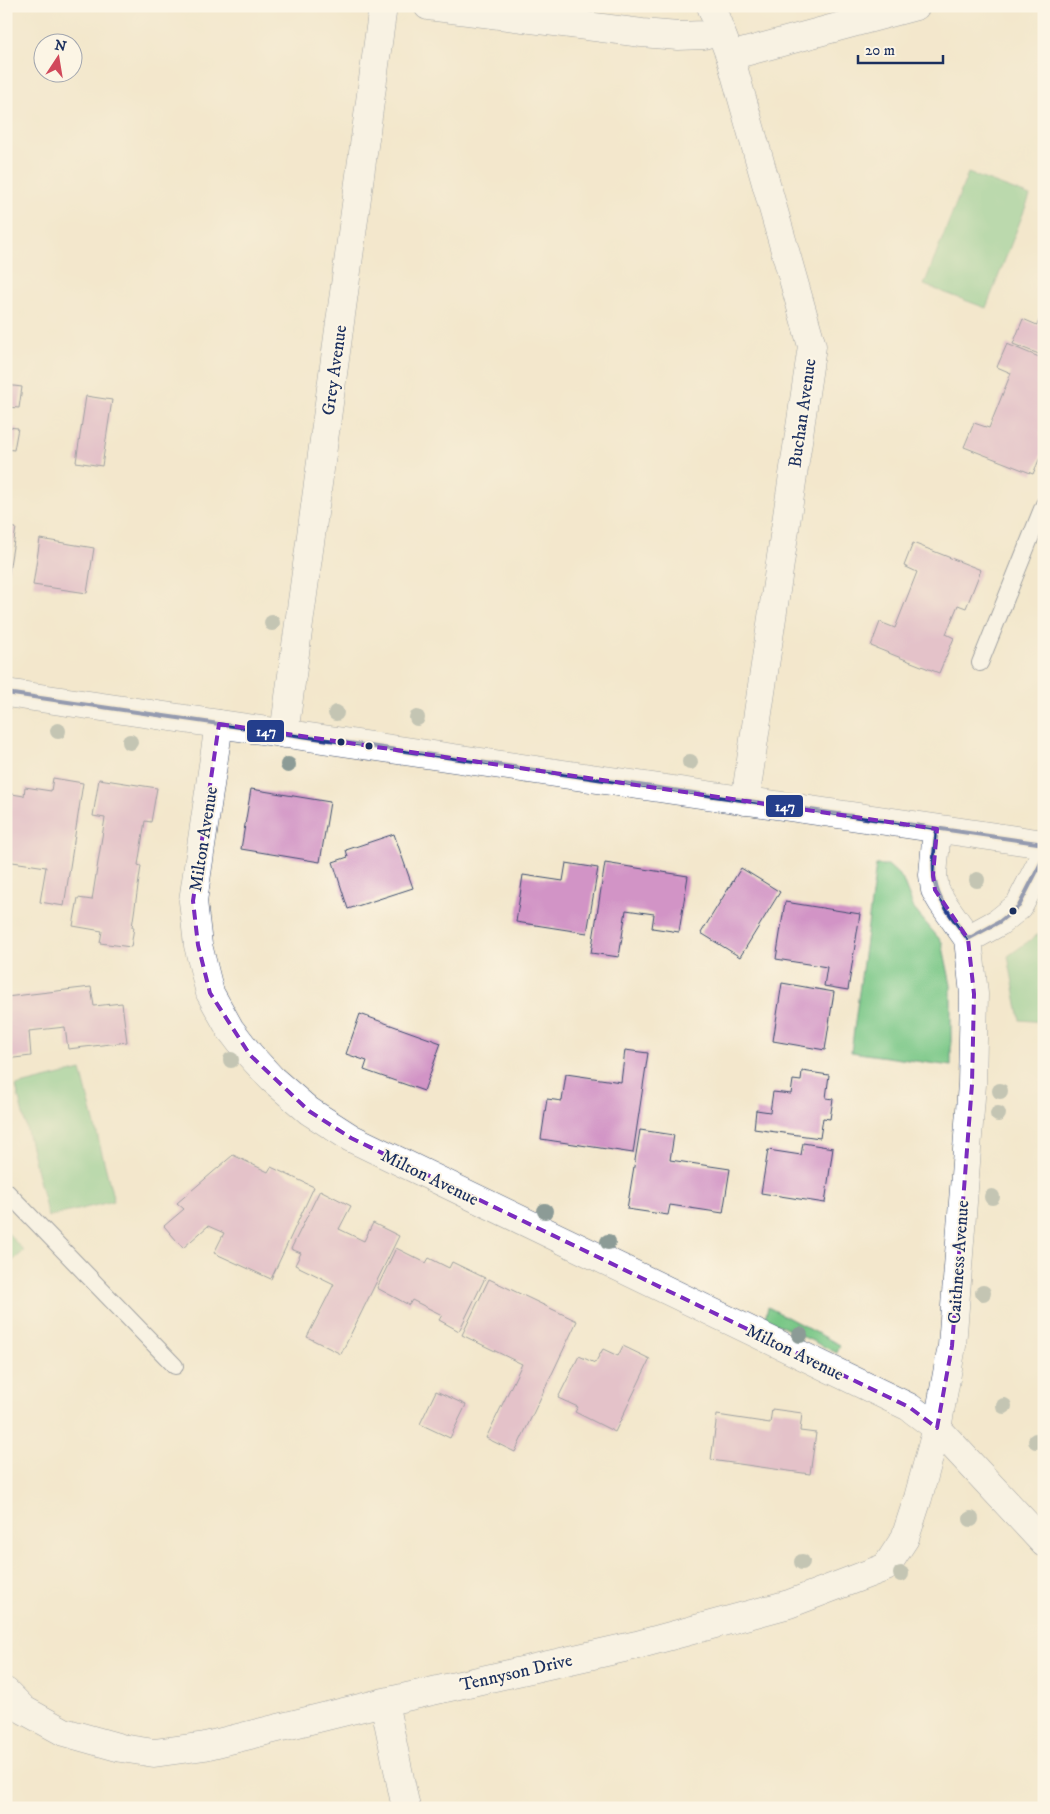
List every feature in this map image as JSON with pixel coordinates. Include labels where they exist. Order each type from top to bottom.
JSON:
[{"type":"street","name":"Grey Avenue","points":[[284,734],[383,6]]},
{"type":"street","points":[[428,6],[678,36],[704,35],[715,18]]},
{"type":"street","points":[[730,56],[916,6]]},
{"type":"street","name":"Buchan Avenue","points":[[715,18],[730,56],[812,346],[745,801]]},
{"type":"street","points":[[6,693],[1044,844]]},
{"type":"street","name":"Milton Avenue","points":[[219,724],[193,901],[198,945],[210,993],[226,1022],[250,1055],[272,1079],[309,1111],[351,1138],[909,1407],[937,1428]]},
{"type":"street","name":"Caithness Avenue","points":[[937,829],[932,875],[935,890],[968,938],[974,994],[972,1084],[952,1346],[937,1428]]},
{"type":"street","points":[[968,938],[999,922],[1019,906],[1044,857]]},
{"type":"street","points":[[937,1428],[1044,1543]]},
{"type":"street","name":"Tennyson Drive","points":[[6,1692],[24,1710],[64,1732],[121,1748],[154,1753],[205,1746],[384,1702],[638,1645],[789,1604],[886,1567],[905,1538],[937,1428]]},
{"type":"street","points":[[384,1702],[406,1808]]},
{"type":"lane","points":[[980,663],[1044,504]]},
{"type":"lane","points":[[6,1191],[176,1366]]},
{"type":"highlighted area","points":[[219,724],[937,829],[933,875],[935,890],[968,939],[974,994],[972,1084],[952,1346],[937,1428],[909,1407],[351,1138],[309,1111],[250,1055],[210,993],[198,945],[193,901]]},
{"type":"green space","points":[[968,173],[1030,196],[986,308],[924,285]]},
{"type":"green space","points":[[876,865],[888,865],[902,878],[914,909],[942,942],[951,985],[951,1066],[851,1052]]},
{"type":"green space","points":[[1044,930],[1044,1022],[1020,1020],[1008,956]]},
{"type":"green space","points":[[81,1070],[114,1201],[48,1217],[16,1086]]},
{"type":"green space","points":[[6,1231],[24,1251],[6,1267]]},
{"type":"green space","points":[[768,1307],[840,1345],[837,1353],[765,1318]]},
{"type":"building","points":[[1044,309],[1044,356],[1013,344],[1023,319],[1037,325]]},
{"type":"building","points":[[1007,344],[1044,359],[1044,425],[1040,435],[1044,437],[1044,448],[1033,474],[964,447],[974,423],[989,428],[1011,373],[997,367]]},
{"type":"building","points":[[6,385],[22,387],[19,408],[6,407]]},
{"type":"building","points":[[86,396],[112,400],[102,466],[76,462]]},
{"type":"building","points":[[6,427],[18,428],[14,450],[6,449]]},
{"type":"building","points":[[6,527],[16,528],[7,584],[6,584]]},
{"type":"building","points":[[40,539],[94,548],[87,593],[33,585]]},
{"type":"building","points":[[913,543],[981,570],[966,608],[958,605],[946,634],[954,638],[939,673],[871,646],[880,622],[895,628],[917,572],[904,566]]},
{"type":"building","points":[[53,778],[83,783],[64,906],[40,902],[46,867],[6,861],[6,793],[24,796],[25,787],[51,791]]},
{"type":"building","points":[[99,779],[157,788],[151,822],[145,821],[138,865],[141,866],[131,947],[100,943],[102,931],[73,926],[78,898],[92,900],[105,818],[93,816]]},
{"type":"building","points":[[251,789],[330,802],[320,862],[241,849]]},
{"type":"building","points":[[394,834],[413,888],[348,909],[333,862],[348,857],[346,850]]},
{"type":"building","points":[[566,863],[598,868],[587,933],[516,922],[523,875],[563,881]]},
{"type":"building","points":[[605,863],[688,876],[679,932],[652,928],[654,914],[626,910],[619,957],[591,953]]},
{"type":"building","points":[[741,868],[780,892],[740,957],[701,933]]},
{"type":"building","points":[[785,902],[860,914],[848,990],[824,986],[827,967],[776,959]]},
{"type":"building","points":[[782,983],[834,992],[825,1050],[773,1041]]},
{"type":"building","points":[[91,987],[94,1006],[122,1003],[127,1042],[68,1049],[65,1027],[29,1031],[31,1056],[6,1059],[6,997]]},
{"type":"building","points":[[360,1014],[441,1043],[424,1091],[364,1070],[367,1061],[346,1054]]},
{"type":"building","points":[[625,1050],[648,1053],[633,1153],[541,1139],[547,1099],[562,1101],[566,1074],[621,1082]]},
{"type":"building","points":[[802,1071],[829,1075],[826,1098],[833,1099],[830,1119],[823,1118],[820,1138],[754,1129],[756,1110],[770,1112],[773,1092],[791,1094],[793,1080],[801,1081]]},
{"type":"building","points":[[640,1130],[674,1135],[670,1160],[730,1169],[723,1213],[670,1205],[668,1215],[627,1209]]},
{"type":"building","points":[[803,1143],[833,1148],[825,1203],[761,1193],[768,1150],[801,1155]]},
{"type":"building","points":[[233,1155],[268,1172],[271,1167],[314,1187],[271,1279],[214,1253],[224,1233],[208,1226],[183,1248],[164,1226],[184,1209],[177,1203]]},
{"type":"building","points":[[320,1190],[351,1206],[339,1229],[364,1241],[373,1223],[399,1236],[341,1354],[307,1337],[334,1284],[295,1265],[301,1253],[291,1249]]},
{"type":"building","points":[[396,1248],[426,1263],[429,1258],[449,1268],[452,1262],[485,1278],[459,1331],[439,1320],[442,1315],[412,1300],[409,1305],[377,1288]]},
{"type":"building","points":[[489,1279],[577,1321],[515,1452],[486,1438],[522,1364],[462,1335]]},
{"type":"building","points":[[623,1346],[650,1359],[615,1432],[575,1412],[578,1407],[558,1398],[579,1356],[595,1363],[603,1349],[618,1356]]},
{"type":"building","points":[[436,1391],[466,1405],[450,1438],[420,1424]]},
{"type":"building","points":[[772,1409],[802,1413],[800,1431],[816,1433],[810,1474],[711,1460],[717,1415],[770,1423]]},
{"type":"transit line","name":"147","points":[[6,693],[1044,844]]},
{"type":"transit line","name":"147","points":[[937,829],[934,864],[934,877],[937,888],[948,911],[968,939],[999,922],[1019,906],[1044,857]]}]
